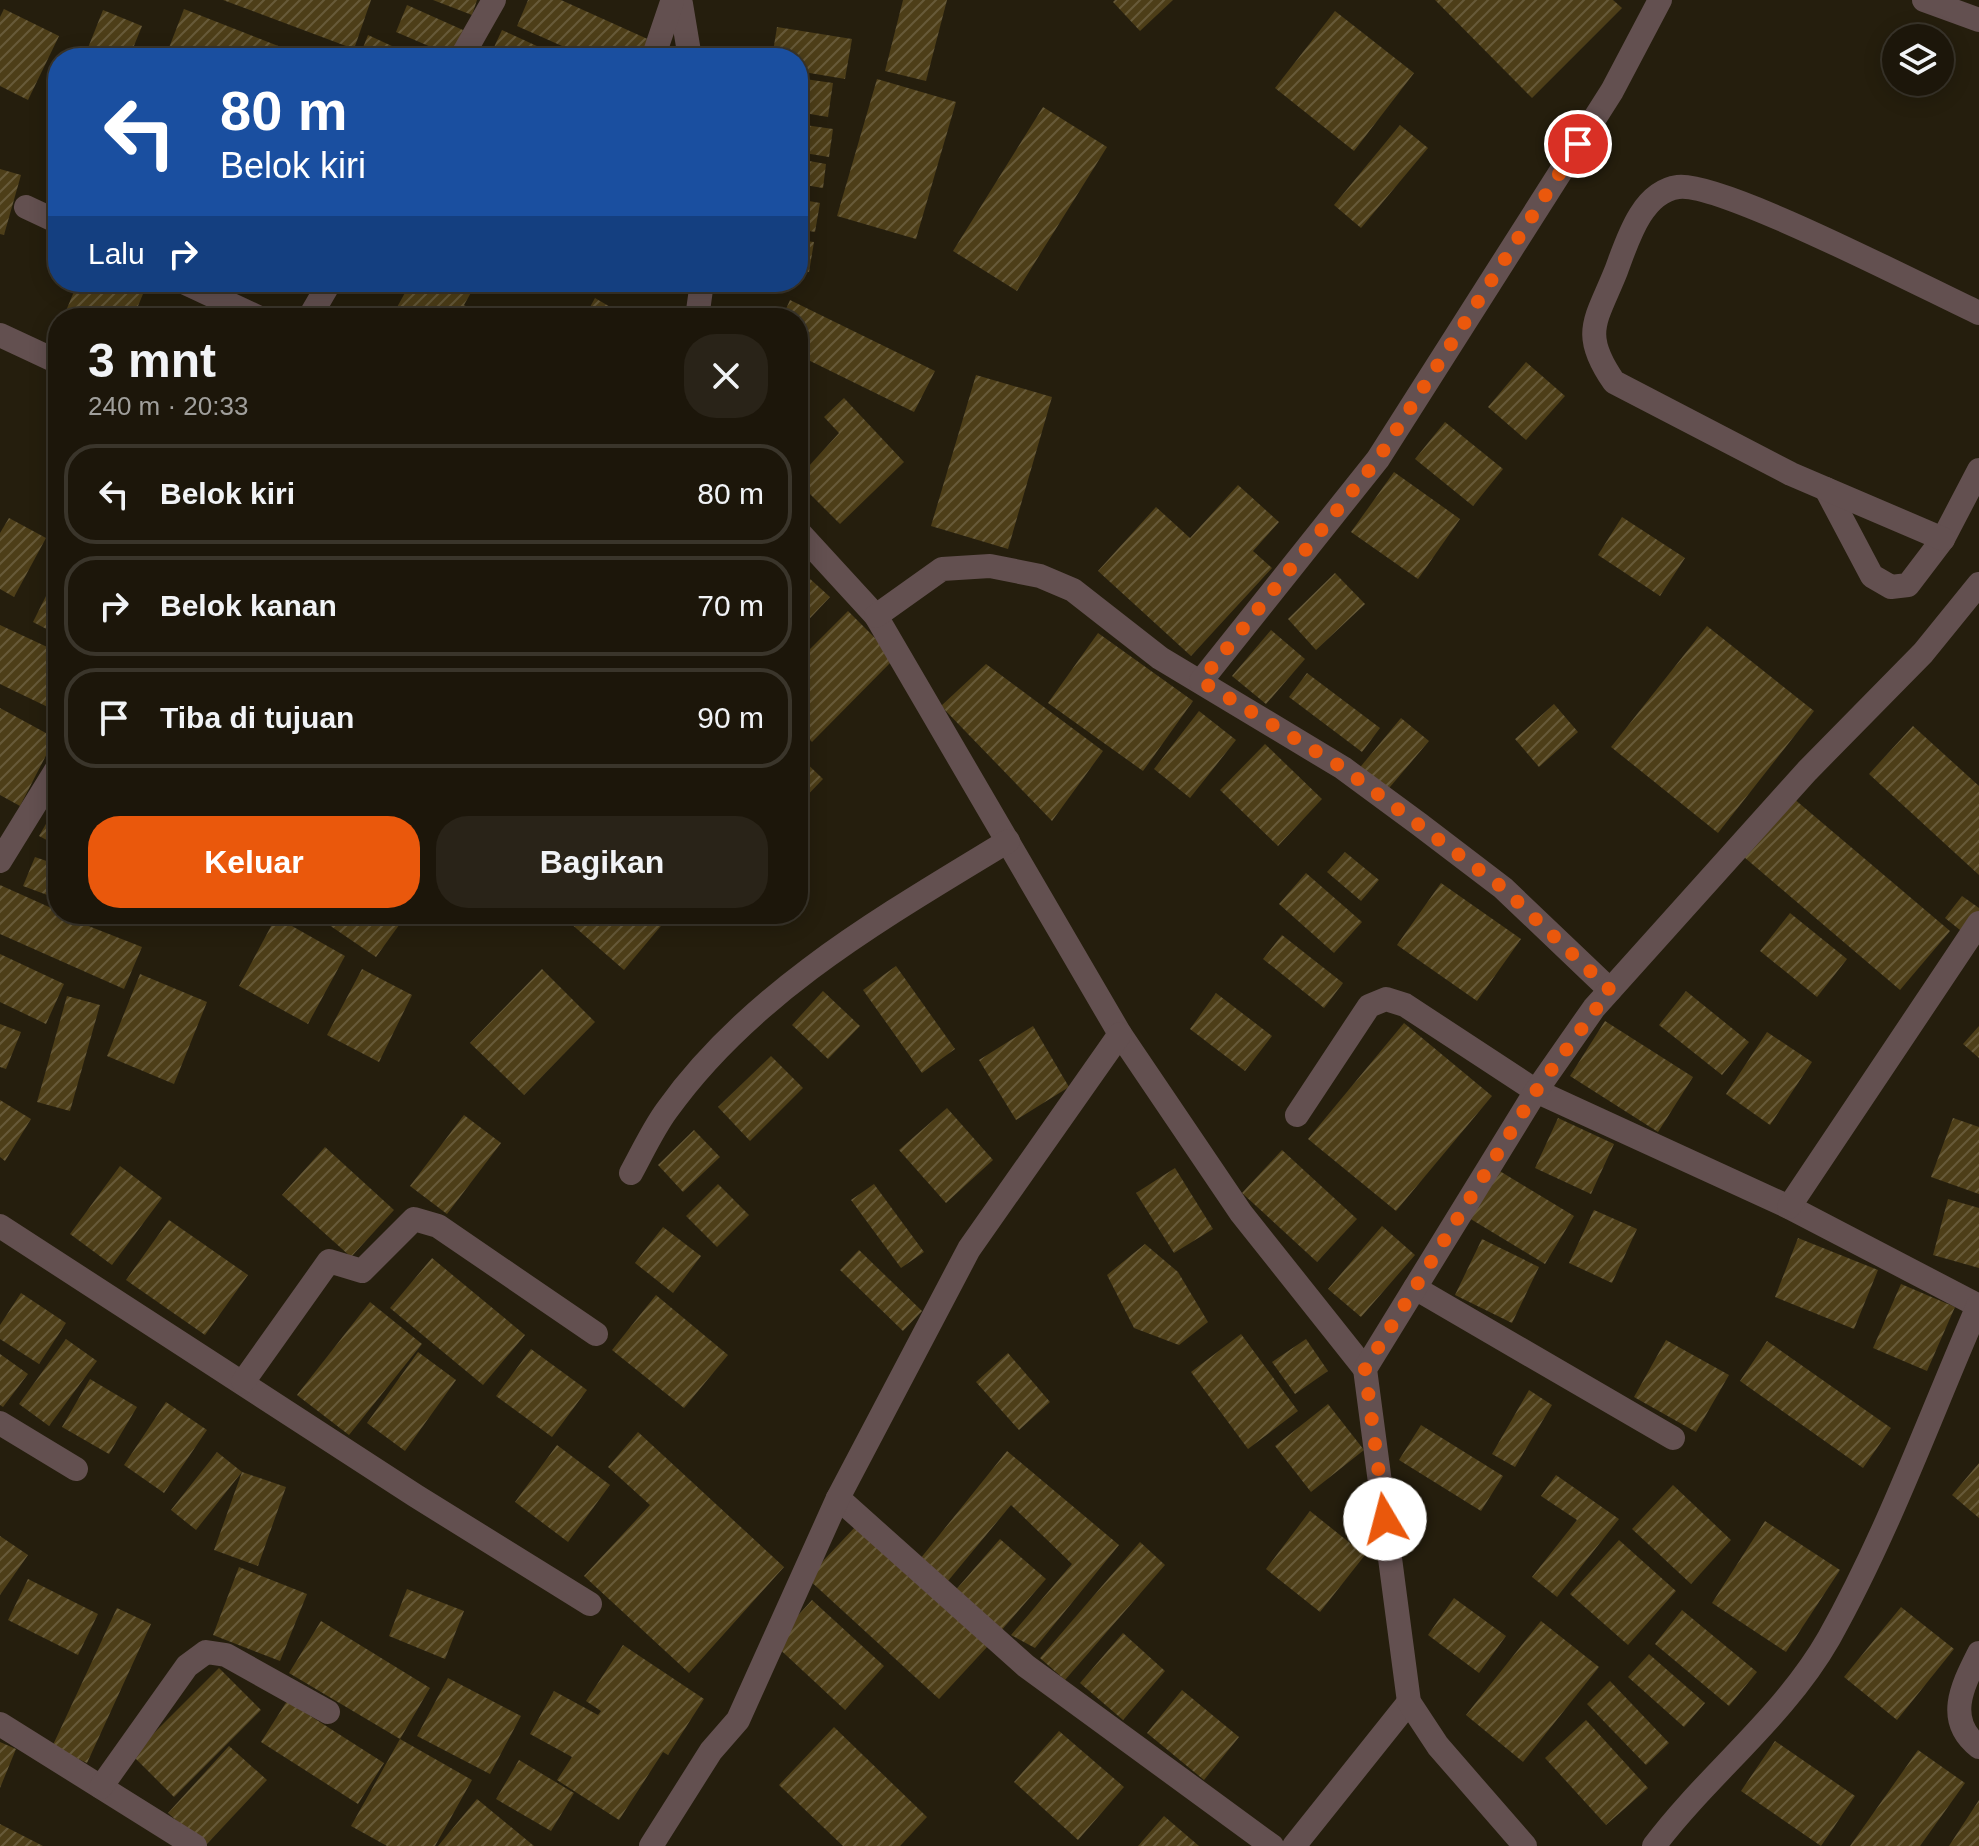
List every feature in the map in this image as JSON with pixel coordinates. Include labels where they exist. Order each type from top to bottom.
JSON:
[{"type":"street","points":[[467,48],[494,0]]},
{"type":"street","points":[[1201,681],[1378,459],[1612,91],[1660,0]]},
{"type":"street","points":[[1924,0],[1979,20]]},
{"type":"street","points":[[658,48],[680,1]]},
{"type":"street","points":[[680,1],[688,48]]},
{"type":"street","points":[[1943,539],[1826,489],[1614,382],[1597,357],[1593,330],[1632,228],[1656,196],[1676,187],[1723,194],[1979,313]]},
{"type":"street","points":[[26,207],[48,217]]},
{"type":"street","points":[[204,292],[239,308]]},
{"type":"street","points":[[0,335],[48,357]]},
{"type":"street","points":[[1826,489],[1872,576],[1891,587],[1908,585],[1943,539],[1979,470]]},
{"type":"street","points":[[808,542],[876,616],[1120,1034],[1241,1213],[1365,1369],[1409,1702],[1438,1746],[1525,1846]]},
{"type":"street","points":[[876,616],[942,569],[990,566],[1040,576],[1073,590],[1160,658],[1343,768],[1503,888],[1610,990]]},
{"type":"street","points":[[1365,1369],[1536,1091],[1610,990],[1807,771],[1923,653],[1979,584]]},
{"type":"street","points":[[0,861],[48,783]]},
{"type":"street","points":[[631,1173],[666,1110],[746,1020],[871,924],[1008,841]]},
{"type":"street","points":[[1789,1207],[1979,923]]},
{"type":"street","points":[[1297,1115],[1369,1006],[1386,999],[1405,1005],[1536,1091],[1789,1207],[1979,1306],[1880,1532],[1828,1639],[1780,1707],[1684,1806],[1654,1846]]},
{"type":"street","points":[[651,1846],[711,1751],[738,1720],[838,1498],[969,1249],[1120,1034]]},
{"type":"street","points":[[243,1382],[329,1261],[362,1271],[414,1219],[429,1221],[596,1334]]},
{"type":"street","points":[[0,1226],[416,1496],[590,1604]]},
{"type":"street","points":[[1415,1288],[1673,1438]]},
{"type":"street","points":[[0,1423],[76,1469]]},
{"type":"street","points":[[838,1498],[1026,1666],[1272,1846]]},
{"type":"street","points":[[101,1787],[187,1666],[206,1652],[226,1655],[328,1712]]},
{"type":"street","points":[[1979,1653],[1957,1707],[1961,1725],[1979,1747]]},
{"type":"street","points":[[1294,1846],[1409,1702]]},
{"type":"street","points":[[0,1724],[195,1846]]},
{"type":"building","points":[[223,0],[371,0],[354,48]]},
{"type":"building","points":[[433,0],[477,0],[472,15]]},
{"type":"building","points":[[528,0],[561,0],[652,41],[649,48],[566,48],[517,26]]},
{"type":"building","points":[[903,0],[947,0],[926,81],[885,71]]},
{"type":"building","points":[[1173,0],[1140,31],[1113,2]]},
{"type":"building","points":[[1435,0],[1613,0],[1622,8],[1532,98]]},
{"type":"building","points":[[407,5],[463,30],[455,48],[433,48],[396,32]]},
{"type":"building","points":[[4,9],[59,36],[53,48],[48,48],[48,59],[28,100],[0,86],[0,17]]},
{"type":"building","points":[[184,9],[283,48],[169,48]]},
{"type":"building","points":[[103,10],[142,26],[133,48],[88,48]]},
{"type":"building","points":[[1335,11],[1414,73],[1354,151],[1275,88]]},
{"type":"building","points":[[777,27],[852,39],[845,79],[808,73],[808,48],[774,48]]},
{"type":"building","points":[[502,30],[541,48],[494,48]]},
{"type":"building","points":[[368,35],[396,48],[363,48]]},
{"type":"building","points":[[808,79],[833,83],[828,117],[808,114]]},
{"type":"building","points":[[877,79],[956,102],[916,239],[837,216]]},
{"type":"building","points":[[1043,107],[1107,147],[1017,291],[953,251]]},
{"type":"building","points":[[808,125],[833,129],[829,157],[808,154]]},
{"type":"building","points":[[1400,125],[1428,148],[1361,228],[1334,205]]},
{"type":"building","points":[[808,161],[826,164],[823,188],[808,186]]},
{"type":"building","points":[[0,169],[21,175],[4,235],[0,234]]},
{"type":"building","points":[[808,201],[820,203],[815,232],[808,231]]},
{"type":"building","points":[[808,241],[814,242],[808,272]]},
{"type":"building","points":[[74,292],[144,292],[137,308],[67,308]]},
{"type":"building","points":[[405,292],[471,292],[464,305],[469,308],[397,308]]},
{"type":"building","points":[[595,298],[612,308],[590,308]]},
{"type":"building","points":[[790,300],[806,308],[786,308]]},
{"type":"building","points":[[808,309],[935,371],[914,412],[808,360]]},
{"type":"building","points":[[1526,362],[1565,396],[1526,440],[1488,407]]},
{"type":"building","points":[[976,375],[1052,397],[1008,549],[931,526]]},
{"type":"building","points":[[844,398],[904,462],[840,524],[808,492],[808,467],[839,433],[824,417]]},
{"type":"building","points":[[1445,422],[1503,469],[1473,506],[1415,459]]},
{"type":"building","points":[[1394,472],[1460,519],[1418,579],[1351,532]]},
{"type":"building","points":[[1238,485],[1279,522],[1253,551],[1272,568],[1191,656],[1098,571],[1156,507],[1190,538]]},
{"type":"building","points":[[1622,517],[1685,558],[1660,596],[1598,555]]},
{"type":"building","points":[[9,518],[46,538],[14,597],[0,589],[0,533]]},
{"type":"building","points":[[1335,573],[1365,604],[1316,650],[1288,619]]},
{"type":"building","points":[[808,577],[830,597],[808,620]]},
{"type":"building","points":[[48,592],[48,630],[33,622]]},
{"type":"building","points":[[848,611],[895,658],[812,742],[808,738],[808,651]]},
{"type":"building","points":[[0,625],[48,647],[48,707],[0,684]]},
{"type":"building","points":[[1707,626],[1814,711],[1718,833],[1611,747]]},
{"type":"building","points":[[1271,630],[1305,659],[1266,704],[1232,676]]},
{"type":"building","points":[[1098,633],[1193,701],[1143,771],[1048,703]]},
{"type":"building","points":[[986,664],[1103,751],[1052,821],[941,706]]},
{"type":"building","points":[[1307,673],[1380,728],[1362,752],[1289,697]]},
{"type":"building","points":[[1554,704],[1578,732],[1539,767],[1515,739]]},
{"type":"building","points":[[0,708],[48,734],[48,752],[20,806],[0,795]]},
{"type":"building","points":[[1199,711],[1236,740],[1190,798],[1154,769]]},
{"type":"building","points":[[1401,718],[1429,741],[1384,794],[1357,771]]},
{"type":"building","points":[[1913,726],[1979,786],[1979,875],[1869,774]]},
{"type":"building","points":[[1265,744],[1322,799],[1278,846],[1220,790]]},
{"type":"building","points":[[808,765],[823,779],[808,795]]},
{"type":"building","points":[[1793,798],[1950,931],[1900,990],[1744,857]]},
{"type":"building","points":[[48,820],[48,841],[39,836]]},
{"type":"building","points":[[1345,852],[1379,880],[1361,901],[1327,872]]},
{"type":"building","points":[[35,857],[48,862],[48,895],[23,886]]},
{"type":"building","points":[[1306,873],[1362,922],[1334,953],[1279,904]]},
{"type":"building","points":[[1441,883],[1521,939],[1477,1001],[1397,945]]},
{"type":"building","points":[[0,885],[48,907],[48,924],[83,924],[142,947],[124,989],[0,934]]},
{"type":"building","points":[[1962,896],[1979,908],[1979,916],[1965,934],[1945,918]]},
{"type":"building","points":[[1790,913],[1847,959],[1817,997],[1760,951]]},
{"type":"building","points":[[272,924],[288,924],[345,956],[308,1024],[239,986]]},
{"type":"building","points":[[328,924],[400,924],[376,957]]},
{"type":"building","points":[[571,924],[663,924],[624,970]]},
{"type":"building","points":[[1282,935],[1343,983],[1324,1008],[1263,959]]},
{"type":"building","points":[[0,954],[64,984],[46,1024],[0,1002]]},
{"type":"building","points":[[896,966],[955,1049],[922,1073],[863,990]]},
{"type":"building","points":[[362,969],[412,995],[379,1062],[327,1035]]},
{"type":"building","points":[[542,969],[595,1022],[524,1095],[470,1043]]},
{"type":"building","points":[[140,974],[207,1002],[174,1084],[107,1056]]},
{"type":"building","points":[[823,991],[860,1026],[828,1059],[792,1025]]},
{"type":"building","points":[[1686,991],[1749,1042],[1722,1075],[1659,1025]]},
{"type":"building","points":[[1216,993],[1272,1036],[1245,1071],[1190,1029]]},
{"type":"building","points":[[67,996],[100,1005],[70,1111],[37,1102]]},
{"type":"building","points":[[1605,1021],[1693,1077],[1658,1132],[1570,1076]]},
{"type":"building","points":[[1404,1023],[1492,1096],[1396,1211],[1308,1139]]},
{"type":"building","points":[[0,1024],[21,1032],[6,1069],[0,1067]]},
{"type":"building","points":[[1033,1026],[1069,1087],[1016,1120],[979,1060]]},
{"type":"building","points":[[1979,1026],[1979,1058],[1963,1044]]},
{"type":"building","points":[[1767,1032],[1812,1062],[1770,1125],[1726,1094]]},
{"type":"building","points":[[771,1056],[803,1088],[750,1141],[718,1107]]},
{"type":"building","points":[[0,1100],[31,1119],[5,1161],[0,1157]]},
{"type":"building","points":[[947,1108],[993,1160],[946,1203],[899,1150]]},
{"type":"building","points":[[464,1115],[501,1143],[447,1214],[410,1186]]},
{"type":"building","points":[[1558,1118],[1614,1144],[1591,1194],[1535,1168]]},
{"type":"building","points":[[1953,1118],[1979,1127],[1979,1194],[1931,1177]]},
{"type":"building","points":[[694,1130],[720,1157],[683,1192],[658,1165]]},
{"type":"building","points":[[325,1147],[394,1210],[351,1257],[282,1195]]},
{"type":"building","points":[[1282,1150],[1357,1219],[1317,1262],[1242,1193]]},
{"type":"building","points":[[120,1166],[162,1198],[112,1265],[70,1234]]},
{"type":"building","points":[[1175,1168],[1213,1229],[1174,1253],[1136,1193]]},
{"type":"building","points":[[1498,1170],[1574,1216],[1545,1264],[1469,1218]]},
{"type":"building","points":[[718,1184],[749,1215],[717,1247],[686,1216]]},
{"type":"building","points":[[874,1184],[924,1252],[901,1268],[851,1200]]},
{"type":"building","points":[[1948,1199],[1979,1208],[1979,1268],[1933,1255]]},
{"type":"building","points":[[1594,1210],[1637,1229],[1612,1283],[1569,1263]]},
{"type":"building","points":[[169,1220],[248,1275],[205,1335],[126,1280]]},
{"type":"building","points":[[1382,1226],[1415,1255],[1361,1317],[1328,1289]]},
{"type":"building","points":[[663,1227],[701,1256],[673,1293],[635,1263]]},
{"type":"building","points":[[1798,1238],[1878,1270],[1854,1329],[1775,1297]]},
{"type":"building","points":[[1482,1239],[1539,1267],[1512,1323],[1455,1295]]},
{"type":"building","points":[[1145,1244],[1178,1272],[1208,1322],[1179,1345],[1134,1328],[1107,1275]]},
{"type":"building","points":[[859,1250],[922,1311],[903,1331],[840,1270]]},
{"type":"building","points":[[432,1258],[525,1335],[483,1385],[390,1308]]},
{"type":"building","points":[[1901,1284],[1955,1307],[1927,1371],[1873,1348]]},
{"type":"building","points":[[21,1293],[66,1323],[39,1364],[0,1339],[0,1325]]},
{"type":"building","points":[[656,1295],[728,1355],[684,1408],[612,1350]]},
{"type":"building","points":[[370,1302],[422,1344],[349,1435],[297,1395]]},
{"type":"building","points":[[1241,1334],[1298,1411],[1248,1449],[1191,1372]]},
{"type":"building","points":[[66,1339],[97,1361],[49,1426],[19,1404]]},
{"type":"building","points":[[1306,1339],[1328,1371],[1295,1394],[1272,1362]]},
{"type":"building","points":[[1666,1340],[1729,1375],[1696,1432],[1634,1397]]},
{"type":"building","points":[[1767,1341],[1891,1428],[1863,1468],[1740,1381]]},
{"type":"building","points":[[531,1349],[587,1390],[552,1437],[496,1396]]},
{"type":"building","points":[[418,1352],[456,1380],[405,1451],[367,1423]]},
{"type":"building","points":[[1008,1353],[1050,1402],[1019,1430],[976,1382]]},
{"type":"building","points":[[0,1354],[28,1374],[3,1407],[0,1405]]},
{"type":"building","points":[[90,1379],[137,1407],[109,1454],[62,1427]]},
{"type":"building","points":[[1529,1390],[1552,1405],[1515,1467],[1492,1454]]},
{"type":"building","points":[[166,1402],[207,1430],[164,1493],[124,1465]]},
{"type":"building","points":[[1328,1404],[1364,1450],[1311,1492],[1275,1446]]},
{"type":"building","points":[[1421,1425],[1503,1476],[1481,1511],[1399,1460]]},
{"type":"building","points":[[638,1432],[784,1567],[689,1673],[584,1576],[650,1505],[608,1467]]},
{"type":"building","points":[[557,1445],[610,1485],[568,1542],[515,1502]]},
{"type":"building","points":[[1007,1451],[1119,1545],[1035,1648],[1011,1635],[1072,1564],[1011,1505],[943,1587],[916,1564]]},
{"type":"building","points":[[217,1452],[242,1472],[196,1530],[171,1510]]},
{"type":"building","points":[[1979,1463],[1979,1518],[1952,1495]]},
{"type":"building","points":[[242,1472],[286,1487],[258,1566],[214,1550]]},
{"type":"building","points":[[1556,1475],[1619,1519],[1557,1597],[1532,1577],[1577,1520],[1541,1496]]},
{"type":"building","points":[[1673,1485],[1731,1540],[1691,1584],[1632,1529]]},
{"type":"building","points":[[1310,1511],[1365,1555],[1320,1612],[1266,1569]]},
{"type":"building","points":[[1765,1521],[1840,1570],[1786,1652],[1712,1603]]},
{"type":"building","points":[[856,1526],[988,1646],[939,1699],[807,1578]]},
{"type":"building","points":[[0,1536],[28,1555],[0,1595]]},
{"type":"building","points":[[1000,1539],[1046,1579],[999,1633],[953,1593]]},
{"type":"building","points":[[1619,1540],[1676,1591],[1628,1645],[1570,1594]]},
{"type":"building","points":[[1140,1542],[1165,1565],[1065,1680],[1040,1658]]},
{"type":"building","points":[[239,1567],[307,1594],[280,1661],[213,1635]]},
{"type":"building","points":[[28,1579],[98,1614],[78,1655],[8,1620]]},
{"type":"building","points":[[407,1589],[464,1611],[445,1659],[389,1636]]},
{"type":"building","points":[[1454,1598],[1506,1636],[1479,1673],[1428,1635]]},
{"type":"building","points":[[812,1600],[884,1666],[845,1710],[773,1643]]},
{"type":"building","points":[[1901,1607],[1954,1649],[1897,1720],[1844,1677]]},
{"type":"building","points":[[117,1608],[151,1624],[87,1763],[52,1747]]},
{"type":"building","points":[[1682,1610],[1757,1672],[1729,1706],[1655,1644]]},
{"type":"building","points":[[321,1621],[430,1688],[400,1739],[289,1673]]},
{"type":"building","points":[[1541,1621],[1599,1667],[1523,1762],[1466,1715]]},
{"type":"building","points":[[1123,1633],[1165,1671],[1123,1720],[1080,1683]]},
{"type":"building","points":[[623,1645],[704,1699],[668,1755],[663,1752],[619,1820],[557,1780],[572,1757],[530,1734],[554,1691],[598,1715],[601,1711],[586,1701]]},
{"type":"building","points":[[1649,1654],[1705,1703],[1684,1727],[1628,1677]]},
{"type":"building","points":[[219,1668],[261,1710],[174,1797],[132,1755]]},
{"type":"building","points":[[448,1678],[521,1716],[490,1774],[417,1736]]},
{"type":"building","points":[[1610,1681],[1669,1743],[1646,1765],[1587,1704]]},
{"type":"building","points":[[1182,1690],[1239,1737],[1204,1780],[1147,1733]]},
{"type":"building","points":[[287,1701],[384,1763],[358,1804],[261,1742]]},
{"type":"building","points":[[1586,1720],[1648,1788],[1606,1825],[1545,1758]]},
{"type":"building","points":[[834,1727],[927,1817],[900,1846],[843,1846],[779,1785]]},
{"type":"building","points":[[1059,1731],[1124,1787],[1078,1840],[1014,1782]]},
{"type":"building","points":[[400,1739],[472,1780],[435,1846],[387,1846],[351,1826]]},
{"type":"building","points":[[1775,1741],[1855,1796],[1821,1846],[1741,1791]]},
{"type":"building","points":[[0,1742],[16,1749],[0,1788]]},
{"type":"building","points":[[229,1746],[267,1780],[205,1846],[168,1813]]},
{"type":"building","points":[[1918,1750],[1965,1783],[1920,1846],[1850,1846]]},
{"type":"building","points":[[519,1760],[574,1793],[551,1831],[496,1799]]},
{"type":"building","points":[[477,1799],[534,1846],[438,1846]]},
{"type":"building","points":[[1979,1800],[1979,1846],[1949,1846]]},
{"type":"building","points":[[1164,1816],[1199,1846],[1138,1846]]},
{"type":"building","points":[[0,1824],[43,1846],[0,1846]]},
{"type":"route","points":[[1385,1519],[1365,1369],[1536,1091],[1610,990],[1503,888],[1343,768],[1201,681],[1378,459],[1578,144]]}]
